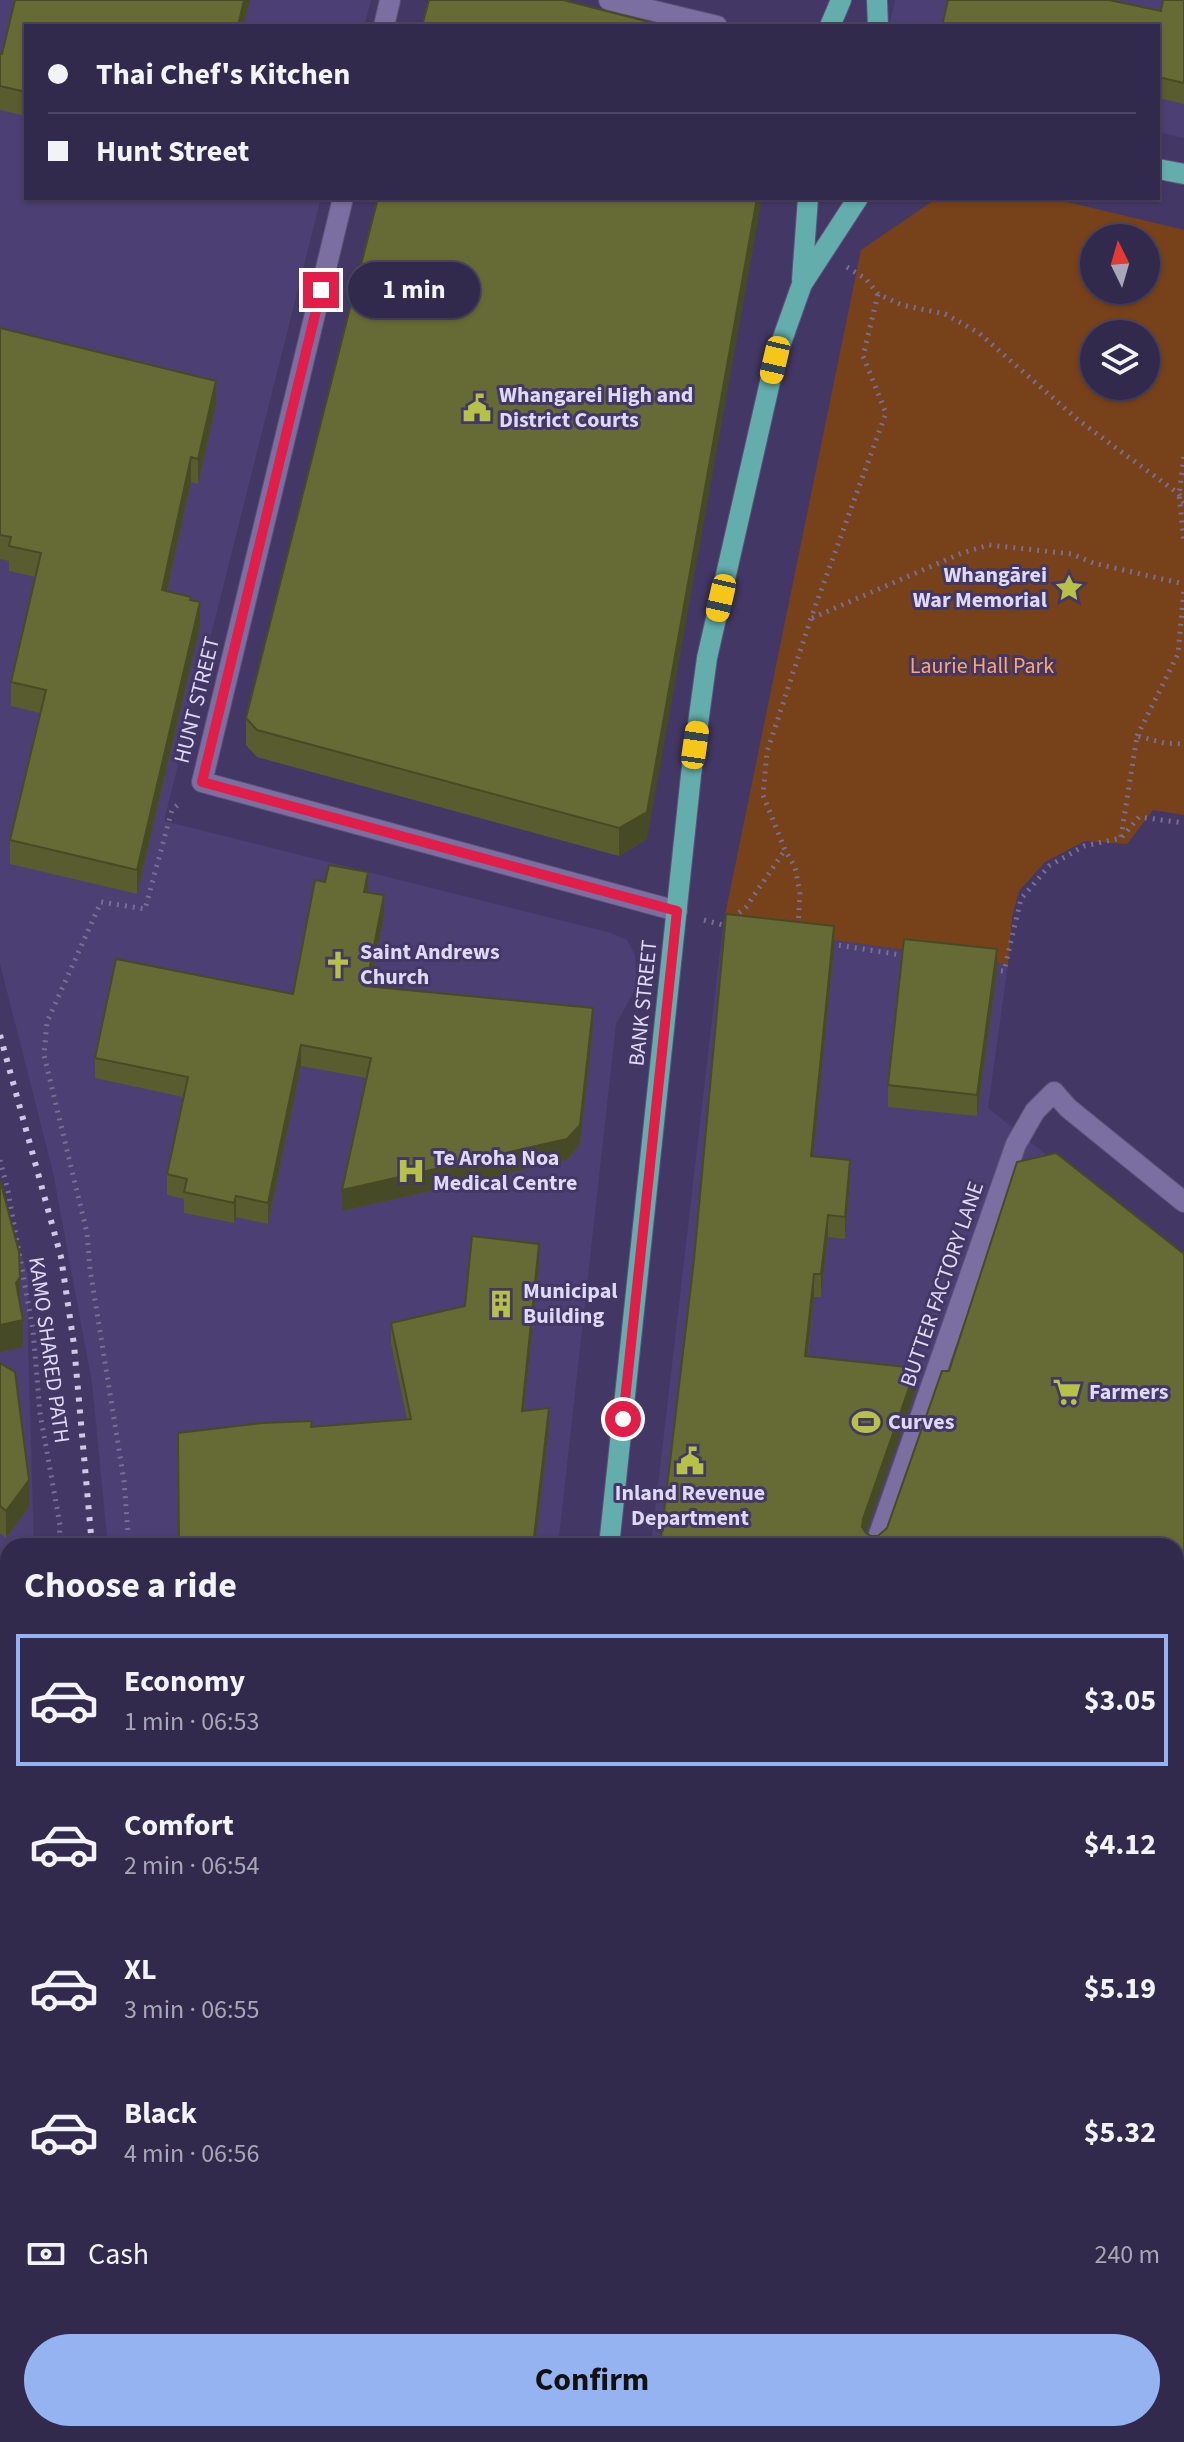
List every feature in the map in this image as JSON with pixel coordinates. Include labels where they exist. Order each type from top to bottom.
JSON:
[{"type":"main road","points":[[831,24],[841,0]]},
{"type":"main road","points":[[877,0],[878,24]]},
{"type":"main road","points":[[1160,169],[1184,174]]},
{"type":"main road","name":"BANK STREET","points":[[802,284],[808,200]]},
{"type":"main road","name":"BANK STREET","points":[[610,1538],[691,775],[707,658],[775,360],[802,284],[857,200]]},
{"type":"street","points":[[384,24],[390,0]]},
{"type":"street","points":[[609,0],[709,24]]},
{"type":"street","name":"HUNT STREET","points":[[343,200],[202,782],[677,911]]},
{"type":"street","name":"BUTTER FACTORY LANE","points":[[878,1538],[1016,1144],[1035,1111],[1054,1092],[1068,1108],[1184,1202]]},
{"type":"path","points":[[866,279],[878,294],[902,305],[945,314],[979,333],[1078,420],[1179,494],[1184,503]]},
{"type":"path","points":[[798,939],[800,894],[795,867],[763,795],[767,752],[811,618],[886,413],[863,356],[878,294]]},
{"type":"path","points":[[1184,457],[1179,494],[1184,542]]},
{"type":"path","points":[[811,618],[962,553],[989,545],[1072,554],[1093,563],[1184,586],[1178,654],[1137,736],[1121,838]]},
{"type":"path","points":[[1137,736],[1184,744]]},
{"type":"path","points":[[128,1538],[124,1481],[87,1233],[44,1055],[47,1022],[101,902],[145,909],[172,810],[202,782]]},
{"type":"path","points":[[989,969],[1004,971],[1021,899],[1049,866],[1084,846],[1121,838],[1139,817],[1184,823]]},
{"type":"path","points":[[677,911],[723,925],[746,907],[785,850]]},
{"type":"path","points":[[827,944],[916,958]]},
{"type":"path","name":"KAMO SHARED PATH","points":[[0,1160],[33,1330],[40,1413],[60,1525],[59,1538]]},
{"type":"shaded area","points":[[0,0],[371,0],[365,24],[24,24],[24,200],[320,200],[164,821],[611,933],[627,940],[635,955],[637,986],[616,1024],[559,1538],[107,1538],[92,1383],[53,1172],[0,964]]},
{"type":"shaded area","points":[[895,0],[1184,0],[1184,138],[1160,132],[1160,24],[889,24]]},
{"type":"shaded area","points":[[723,925],[1008,964],[988,1108],[1184,1265],[1184,1538],[652,1538]]},
{"type":"shaded area","points":[[0,1188],[28,1275],[34,1538],[0,1538]]},
{"type":"green space","name":"Laurie Hall Park","points":[[934,200],[1059,200],[1159,224],[1080,224],[1080,304],[1160,304],[1160,224],[1184,230],[1184,815],[1153,810],[1127,844],[1085,841],[1045,862],[1019,891],[1012,917],[1008,964],[723,925],[861,250]]},
{"type":"building","points":[[15,0],[244,0],[238,24],[24,24],[24,92],[0,86],[2,54]]},
{"type":"building","points":[[429,0],[563,0],[657,24],[423,24]]},
{"type":"building","points":[[948,0],[1109,0],[1161,11],[1163,0],[1184,0],[1184,83],[1160,77],[1160,24],[942,24]]},
{"type":"building","points":[[377,200],[757,200],[647,812],[619,828],[257,730],[246,718]]},
{"type":"building","points":[[0,328],[216,381],[198,459],[191,457],[162,590],[200,602],[137,870],[10,840],[46,690],[11,682],[41,553],[9,546],[11,537],[0,535]]},
{"type":"building","points":[[329,865],[368,872],[364,892],[384,895],[366,986],[593,1008],[580,1125],[567,1139],[342,1190],[371,1058],[301,1045],[268,1203],[236,1196],[234,1203],[184,1192],[187,1179],[167,1174],[188,1077],[95,1058],[116,959],[293,994],[315,880],[325,882]]},
{"type":"building","points":[[726,914],[834,926],[811,1156],[850,1160],[845,1217],[828,1215],[821,1274],[814,1274],[805,1356],[916,1368],[862,1527],[871,1536],[878,1536],[887,1528],[942,1371],[949,1371],[1017,1162],[1056,1153],[1184,1254],[1184,1538],[661,1538],[694,1260]]},
{"type":"building","points":[[904,939],[997,949],[977,1095],[888,1085]]},
{"type":"building","points":[[0,1180],[19,1252],[20,1277],[16,1283],[23,1320],[0,1325]]},
{"type":"building","points":[[472,1236],[539,1244],[522,1411],[549,1408],[534,1538],[179,1538],[178,1433],[262,1423],[312,1421],[311,1427],[411,1419],[391,1323],[465,1306]]},
{"type":"building","points":[[0,1363],[15,1372],[29,1480],[6,1511],[0,1506]]},
{"type":"railway","points":[[0,1035],[61,1257],[74,1345],[91,1538]]},
{"type":"place","name":"Whangarei High and District Courts","points":[[477,408]]},
{"type":"place","name":"Whangārei War Memorial","points":[[1069,588]]},
{"type":"place","name":"Saint Andrews Church","points":[[338,965]]},
{"type":"place","name":"Te Aroha Noa Medical Centre","points":[[411,1171]]},
{"type":"place","name":"Municipal Building","points":[[501,1304]]},
{"type":"place","name":"Farmers","points":[[1067,1392]]},
{"type":"place","name":"Curves","points":[[866,1422]]},
{"type":"place","name":"Inland Revenue Department","points":[[690,1461]]},
{"type":"route","points":[[321,290],[202,782],[677,911],[623,1419]]}]
